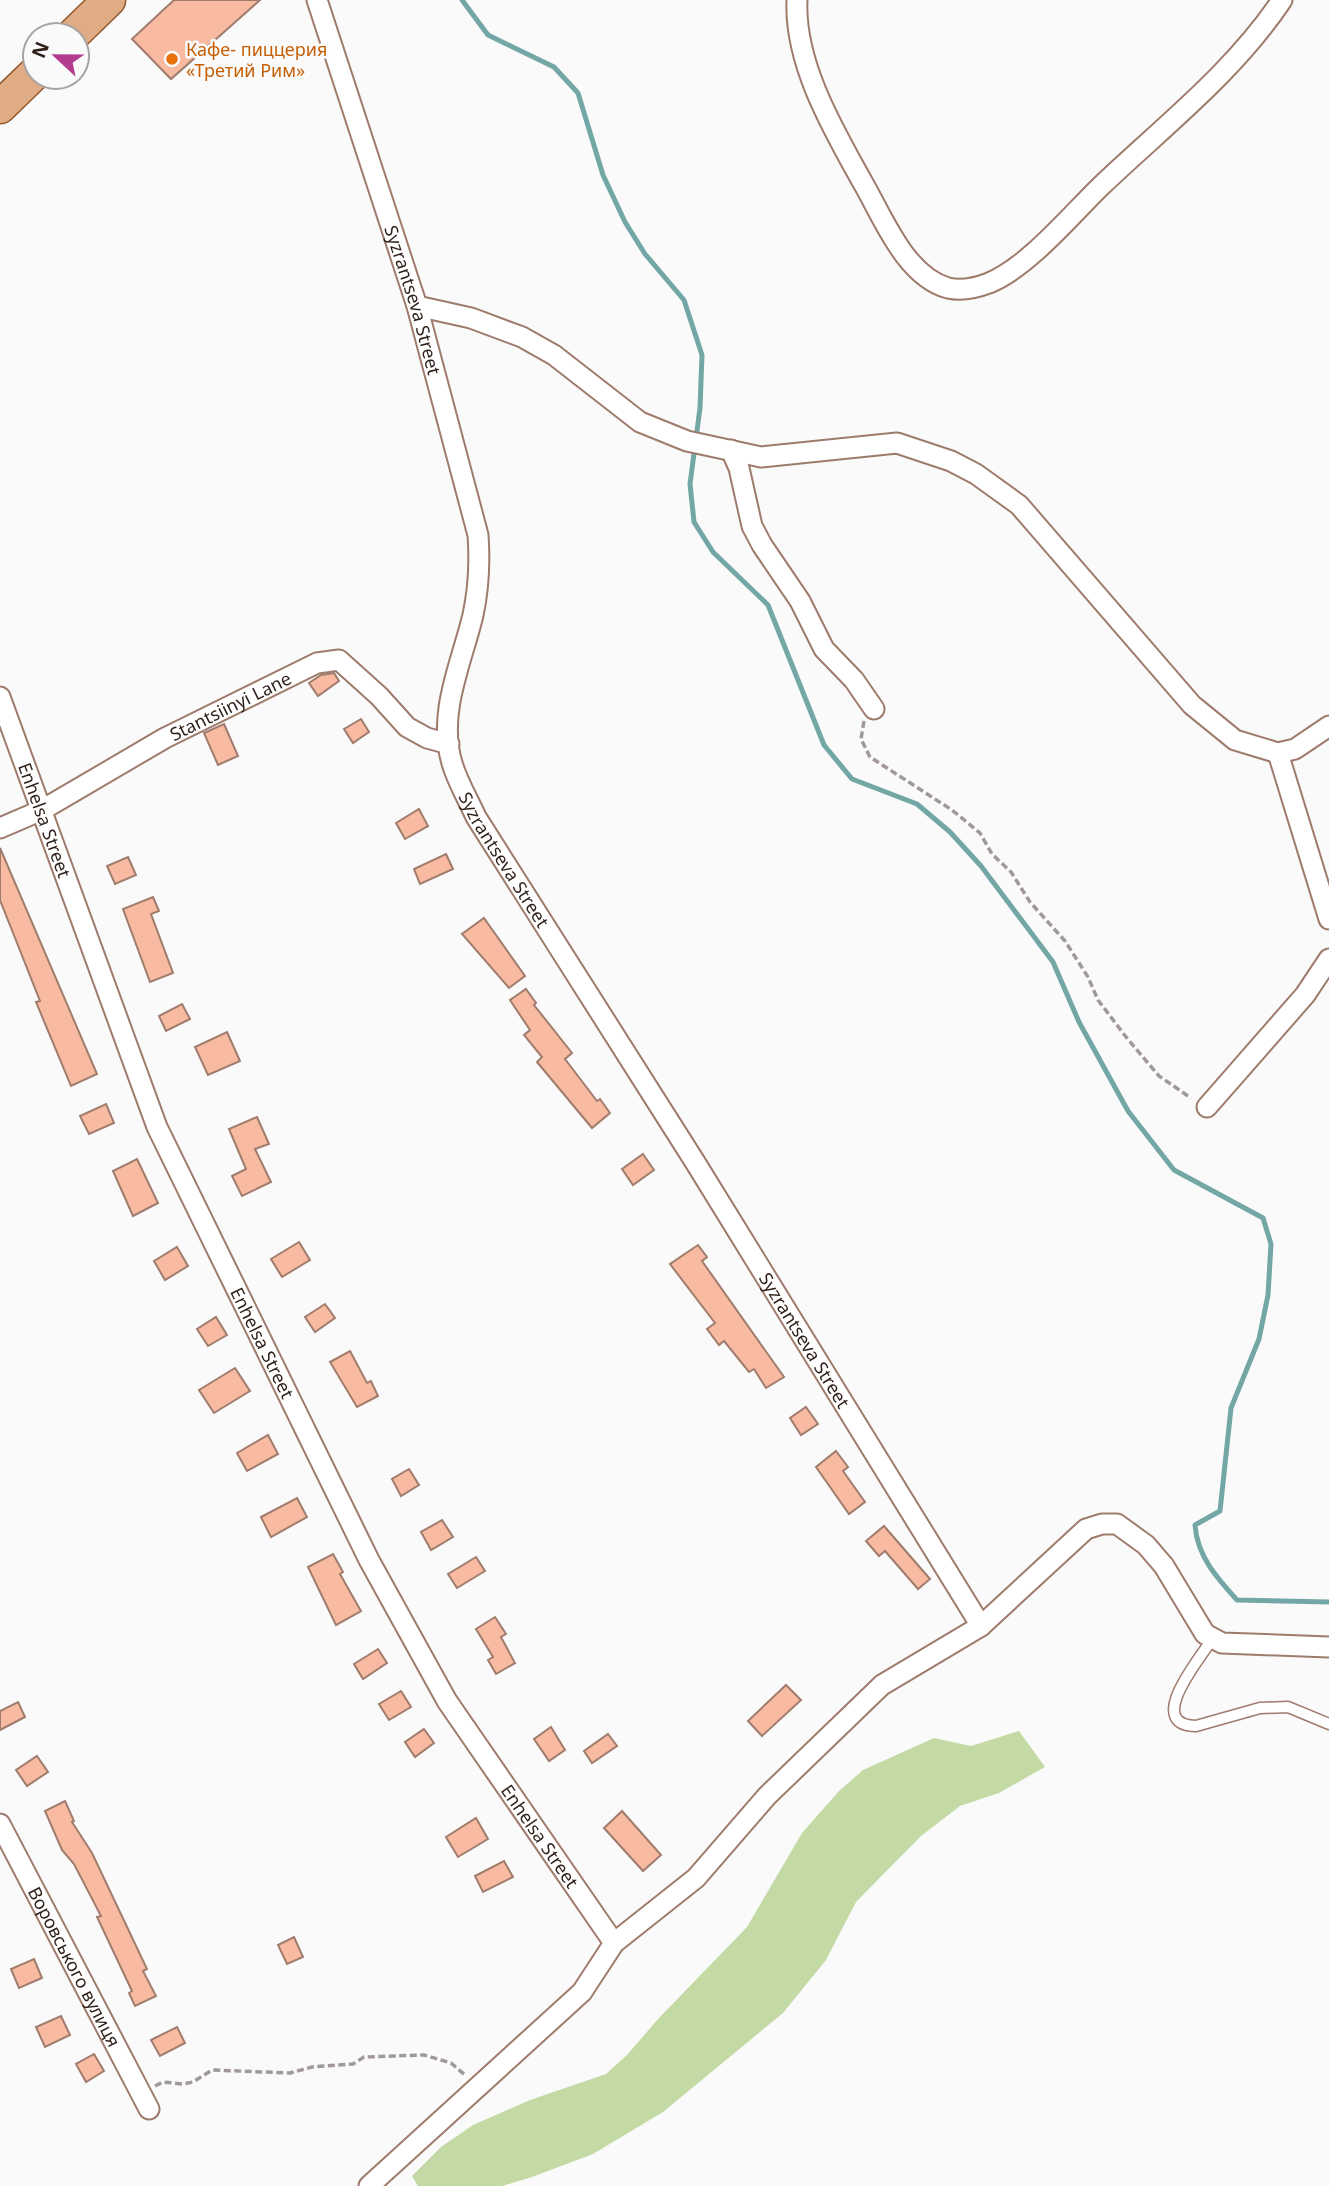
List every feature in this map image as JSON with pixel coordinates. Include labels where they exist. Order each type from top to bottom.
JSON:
[{"type":"main road","points":[[87,21],[109,0]]},
{"type":"main road","points":[[0,107],[21,87]]},
{"type":"street","name":"Syzrantseva Street","points":[[317,0],[417,306],[478,535],[481,573],[473,615],[456,674],[449,720],[452,763],[476,817],[695,1161],[981,1626]]},
{"type":"street","points":[[797,0],[796,20],[808,63],[835,133],[903,251],[924,276],[946,288],[964,290],[991,283],[1026,258],[1153,136],[1221,77],[1282,0]]},
{"type":"street","points":[[417,306],[471,318],[522,337],[554,355],[640,422],[687,440],[761,457],[897,443],[926,451],[976,474],[1019,505],[1192,705],[1235,740],[1278,753],[1295,749],[1329,726]]},
{"type":"street","points":[[731,450],[739,468],[752,526],[762,545],[800,601],[824,649],[854,680],[874,709]]},
{"type":"street","name":"Stantsiinyi Lane","points":[[0,828],[42,810],[165,738],[317,663],[339,660],[379,696],[407,727],[427,738],[449,744]]},
{"type":"street","name":"Enhelsa Street","points":[[0,697],[158,1126],[369,1560],[447,1701],[614,1943]]},
{"type":"street","points":[[1278,753],[1329,919]]},
{"type":"street","points":[[1207,1107],[1305,995],[1329,959]]},
{"type":"street","points":[[369,2186],[582,1992],[614,1943],[695,1878],[767,1796],[882,1685],[981,1626],[1086,1529],[1102,1524],[1117,1524],[1155,1555],[1205,1634],[1222,1643],[1329,1647]]},
{"type":"street","name":"Воровського вулиця","points":[[0,1824],[144,2100]]},
{"type":"lane","points":[[1213,1638],[1175,1697],[1173,1711],[1178,1721],[1185,1726],[1196,1726],[1260,1708],[1288,1707],[1329,1724]]},
{"type":"path","points":[[874,709],[861,728],[864,748],[870,757],[953,810],[980,833],[992,854],[1011,872],[1030,902],[1065,941],[1082,965],[1098,1000],[1144,1059],[1170,1085],[1207,1107]]},
{"type":"path","points":[[144,2100],[163,2082],[194,2082],[212,2070],[290,2073],[312,2067],[353,2064],[364,2057],[424,2055],[451,2063],[477,2088]]},
{"type":"green space","points":[[1019,1731],[1045,1767],[999,1793],[960,1806],[921,1836],[856,1902],[826,1960],[783,2013],[663,2112],[593,2154],[532,2177],[502,2186],[418,2186],[412,2176],[441,2147],[473,2125],[530,2100],[606,2074],[627,2055],[747,1927],[802,1833],[839,1791],[863,1770],[934,1738],[971,1746]]},
{"type":"building","name":"Кафе- пиццерия «Третий Рим»","points":[[174,0],[260,0],[171,79],[132,39]]},
{"type":"building","points":[[334,673],[339,681],[318,696],[309,683],[321,675]]},
{"type":"building","points":[[361,719],[369,732],[353,743],[344,729]]},
{"type":"building","points":[[224,724],[238,756],[218,765],[204,733]]},
{"type":"building","points":[[419,809],[428,826],[405,839],[396,823]]},
{"type":"building","points":[[0,848],[97,1074],[71,1086],[36,1002],[40,1001],[0,900]]},
{"type":"building","points":[[446,854],[453,869],[420,884],[414,869]]},
{"type":"building","points":[[128,857],[136,875],[115,884],[107,866]]},
{"type":"building","points":[[153,897],[159,911],[151,914],[173,973],[150,982],[123,909]]},
{"type":"building","points":[[484,918],[525,976],[509,988],[462,934]]},
{"type":"building","points":[[526,989],[536,1003],[534,1005],[572,1053],[565,1059],[597,1101],[600,1099],[610,1113],[592,1128],[537,1062],[542,1057],[524,1035],[530,1030],[510,1000]]},
{"type":"building","points":[[182,1004],[190,1019],[166,1031],[159,1016]]},
{"type":"building","points":[[227,1032],[240,1061],[208,1075],[195,1047]]},
{"type":"building","points":[[106,1104],[114,1123],[89,1134],[80,1116]]},
{"type":"building","points":[[257,1117],[269,1144],[255,1149],[271,1182],[242,1196],[232,1176],[246,1169],[229,1129]]},
{"type":"building","points":[[643,1154],[654,1170],[633,1185],[622,1169]]},
{"type":"building","points":[[137,1159],[158,1203],[133,1216],[113,1171]]},
{"type":"building","points":[[299,1242],[310,1260],[282,1277],[271,1259]]},
{"type":"building","points":[[698,1245],[707,1257],[702,1261],[784,1377],[766,1388],[754,1369],[749,1372],[724,1341],[719,1345],[707,1329],[715,1323],[670,1264]]},
{"type":"building","points":[[177,1247],[188,1266],[165,1280],[154,1261]]},
{"type":"building","points":[[325,1304],[335,1318],[315,1332],[305,1317]]},
{"type":"building","points":[[216,1317],[227,1335],[208,1346],[197,1329]]},
{"type":"building","points":[[350,1351],[367,1383],[371,1381],[378,1396],[357,1407],[330,1362]]},
{"type":"building","points":[[235,1368],[250,1391],[214,1413],[199,1390]]},
{"type":"building","points":[[806,1407],[818,1424],[801,1435],[790,1418]]},
{"type":"building","points":[[268,1435],[278,1454],[247,1471],[237,1453]]},
{"type":"building","points":[[836,1451],[848,1467],[843,1471],[865,1502],[849,1514],[816,1467]]},
{"type":"building","points":[[409,1469],[419,1485],[401,1496],[392,1479]]},
{"type":"building","points":[[297,1498],[307,1517],[271,1537],[261,1517]]},
{"type":"building","points":[[442,1520],[453,1537],[431,1550],[421,1532]]},
{"type":"building","points":[[884,1526],[930,1579],[918,1589],[885,1551],[879,1556],[866,1541]]},
{"type":"building","points":[[333,1554],[343,1572],[340,1574],[361,1611],[336,1625],[308,1567]]},
{"type":"building","points":[[476,1557],[485,1571],[457,1588],[448,1574]]},
{"type":"building","points":[[495,1617],[506,1634],[501,1637],[515,1663],[496,1674],[488,1660],[493,1657],[476,1629]]},
{"type":"building","points":[[378,1649],[387,1663],[363,1679],[354,1664]]},
{"type":"building","points":[[786,1685],[801,1700],[762,1736],[748,1721]]},
{"type":"building","points":[[401,1691],[411,1707],[389,1720],[379,1704]]},
{"type":"building","points":[[18,1702],[25,1717],[0,1730],[0,1711]]},
{"type":"building","points":[[551,1727],[565,1750],[549,1761],[534,1739]]},
{"type":"building","points":[[424,1729],[434,1743],[415,1757],[405,1742]]},
{"type":"building","points":[[608,1734],[617,1746],[592,1763],[584,1751]]},
{"type":"building","points":[[37,1756],[48,1772],[27,1786],[16,1770]]},
{"type":"building","points":[[65,1801],[74,1821],[72,1822],[92,1853],[147,1969],[143,1971],[156,1996],[135,2006],[129,1993],[132,1991],[97,1917],[101,1916],[74,1864],[62,1850],[45,1811]]},
{"type":"building","points":[[622,1811],[661,1855],[643,1871],[604,1828]]},
{"type":"building","points":[[476,1818],[488,1839],[458,1857],[446,1837]]},
{"type":"building","points":[[504,1861],[513,1877],[483,1892],[475,1876]]},
{"type":"building","points":[[294,1937],[303,1957],[287,1964],[278,1945]]},
{"type":"building","points":[[34,1959],[42,1978],[19,1988],[11,1969]]},
{"type":"building","points":[[61,2016],[70,2035],[45,2047],[36,2027]]},
{"type":"building","points":[[177,2027],[185,2043],[160,2056],[151,2040]]},
{"type":"building","points":[[94,2054],[104,2071],[86,2082],[76,2064]]},
{"type":"waterway","points":[[462,0],[488,35],[554,67],[578,93],[603,175],[625,222],[645,254],[684,300],[702,355],[700,408],[690,484],[694,522],[713,552],[768,605],[824,745],[852,779],[917,804],[950,832],[981,866],[1053,962],[1079,1022],[1128,1111],[1174,1170],[1263,1218],[1271,1244],[1268,1295],[1259,1339],[1231,1408],[1220,1511],[1195,1525],[1200,1547],[1209,1566],[1237,1600],[1329,1602]]},
{"type":"place","name":"Кафе- пиццерия «Третий Рим»","points":[[172,59]]}]
